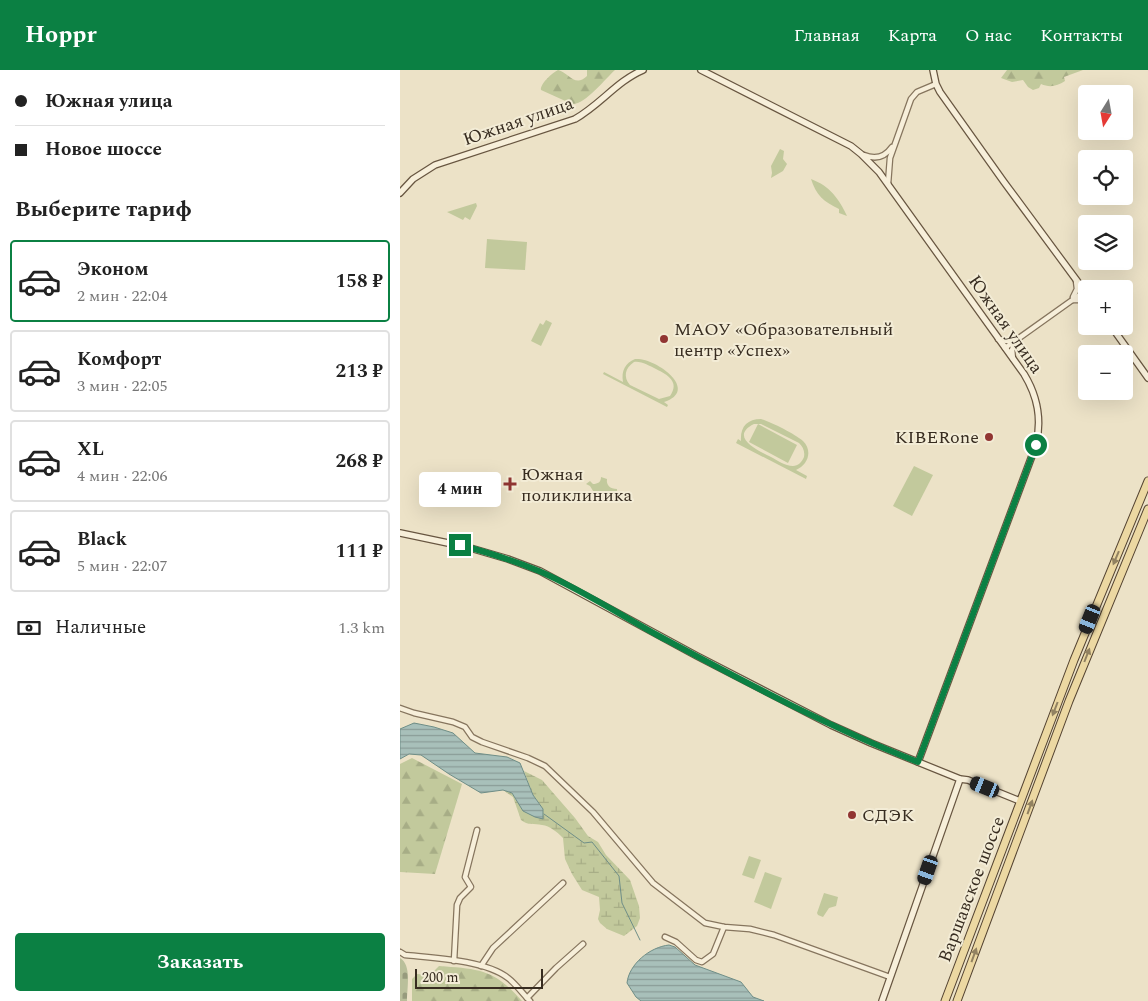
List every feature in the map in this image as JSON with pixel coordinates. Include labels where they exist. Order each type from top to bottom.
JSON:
[{"type":"main road","name":"Варшавское шоссе","points":[[945,1001],[1084,635],[1148,481]]},
{"type":"main road","name":"Варшавское шоссе","points":[[957,1001],[1069,701],[1148,509]]},
{"type":"street","name":"Южная улица","points":[[400,193],[412,179],[435,165],[575,119],[591,109],[624,80],[643,70]]},
{"type":"street","name":"Южная улица","points":[[701,70],[850,146],[861,154],[888,184],[1005,348],[1030,385],[1038,406],[1039,431],[1036,445],[918,762]]},
{"type":"street","points":[[932,70],[936,84],[1004,182],[1078,282]]},
{"type":"street","points":[[888,184],[887,176],[890,158],[911,99],[918,92],[936,84]]},
{"type":"street","points":[[861,154],[869,157],[880,157],[887,154],[895,142]]},
{"type":"street","points":[[879,172],[890,158]]},
{"type":"street","points":[[1072,300],[1076,289],[1076,280]]},
{"type":"street","points":[[1005,348],[1078,297]]},
{"type":"street","points":[[1072,300],[1078,300]]},
{"type":"street","points":[[1117,335],[1148,378]]},
{"type":"street","points":[[998,339],[1016,340]]},
{"type":"street","points":[[1013,360],[1012,350],[1016,340]]},
{"type":"street","points":[[400,533],[467,547],[540,571],[697,656],[831,725],[960,779],[968,780],[1020,801]]},
{"type":"street","points":[[400,708],[414,714],[453,722],[465,727],[472,737],[482,742],[545,766],[593,812],[653,883],[705,923],[750,929],[774,935],[890,976]]},
{"type":"street","points":[[882,1001],[960,779]]},
{"type":"street","points":[[454,961],[457,905],[460,898],[471,887],[465,877],[477,830]]},
{"type":"street","points":[[481,966],[493,948],[563,883]]},
{"type":"street","points":[[665,938],[676,942],[696,960],[702,962],[712,954],[724,927]]},
{"type":"street","points":[[400,952],[407,955],[490,968],[508,978],[529,1000],[556,968],[583,944]]},
{"type":"green space","points":[[558,70],[579,81],[587,76],[587,70],[615,70],[589,96],[572,104],[541,90],[544,82]]},
{"type":"green space","points":[[1007,70],[1083,70],[1064,77],[1065,81],[1059,84],[1050,86],[1041,84],[1039,88],[1033,90],[1023,80],[1012,82],[1001,78]]},
{"type":"green space","points":[[780,149],[784,151],[783,159],[787,164],[783,171],[771,178],[771,166]]},
{"type":"green space","points":[[811,179],[829,189],[841,204],[847,216],[839,213],[839,209],[821,197]]},
{"type":"green space","points":[[476,203],[477,206],[470,220],[465,217],[463,220],[447,212]]},
{"type":"green space","points":[[487,239],[527,242],[525,270],[485,268]]},
{"type":"green space","points":[[546,320],[552,323],[541,346],[531,341],[540,323],[543,325]]},
{"type":"green space","points":[[635,359],[653,363],[671,375],[678,390],[674,397],[664,402],[668,405],[667,407],[603,374],[604,372],[623,382],[625,368]],"holes":[[[637,362],[648,365],[668,376],[674,387],[670,396],[659,399],[630,385],[626,379],[626,373],[631,364]]]},
{"type":"green space","points":[[756,419],[777,425],[803,441],[808,449],[808,457],[804,465],[796,470],[807,476],[806,479],[736,443],[738,439],[741,441],[745,425]],"holes":[[[754,424],[761,424],[799,443],[804,453],[801,462],[795,466],[781,463],[748,443],[744,434],[747,429]]]},
{"type":"green space","points":[[758,424],[797,445],[788,463],[749,442]]},
{"type":"green space","points":[[914,466],[933,475],[912,516],[893,506]]},
{"type":"green space","points":[[601,477],[607,479],[608,485],[617,489],[617,492],[599,498],[599,495],[595,494],[590,486],[586,484],[590,481],[593,484],[598,483]]},
{"type":"green space","points":[[412,758],[462,784],[435,874],[400,872],[400,764]]},
{"type":"green space","points":[[524,771],[542,780],[588,836],[598,842],[606,855],[630,880],[639,906],[640,918],[637,926],[624,936],[607,929],[600,923],[598,919],[600,910],[599,897],[582,890],[572,874],[565,859],[563,838],[548,827],[539,824],[529,824],[521,820],[513,797],[503,790],[512,793],[518,803],[543,809],[533,795]]},
{"type":"green space","points":[[749,856],[761,860],[754,879],[742,875]]},
{"type":"green space","points":[[765,872],[782,878],[771,909],[754,902]]},
{"type":"green space","points":[[824,893],[838,897],[836,906],[829,908],[823,917],[817,913]]},
{"type":"green space","points":[[400,958],[404,961],[407,971],[407,1001],[400,1001]]},
{"type":"green space","points":[[439,966],[465,968],[485,973],[503,982],[522,1001],[412,1001],[412,979],[417,974],[430,975]]},
{"type":"water","points":[[414,723],[453,733],[475,753],[507,757],[520,763],[533,795],[543,809],[543,819],[523,811],[512,793],[503,790],[481,793],[421,755],[409,754],[400,759],[400,729]]},
{"type":"water","points":[[669,945],[675,947],[695,965],[741,982],[753,997],[764,1001],[641,1001],[627,983],[632,969],[648,953],[662,946]]},
{"type":"waterway","points":[[544,814],[584,843],[592,842],[619,876],[622,903],[640,940]]},
{"type":"place","name":"МАОУ «Образовательный центр «Успех»","points":[[664,339]]},
{"type":"place","name":"KIBERone","points":[[989,437]]},
{"type":"place","name":"Южная поликлиника","points":[[510,484]]},
{"type":"place","name":"СДЭК","points":[[852,815]]},
{"type":"route","points":[[460,545],[508,559],[540,571],[816,718],[918,762],[1036,445]]}]
